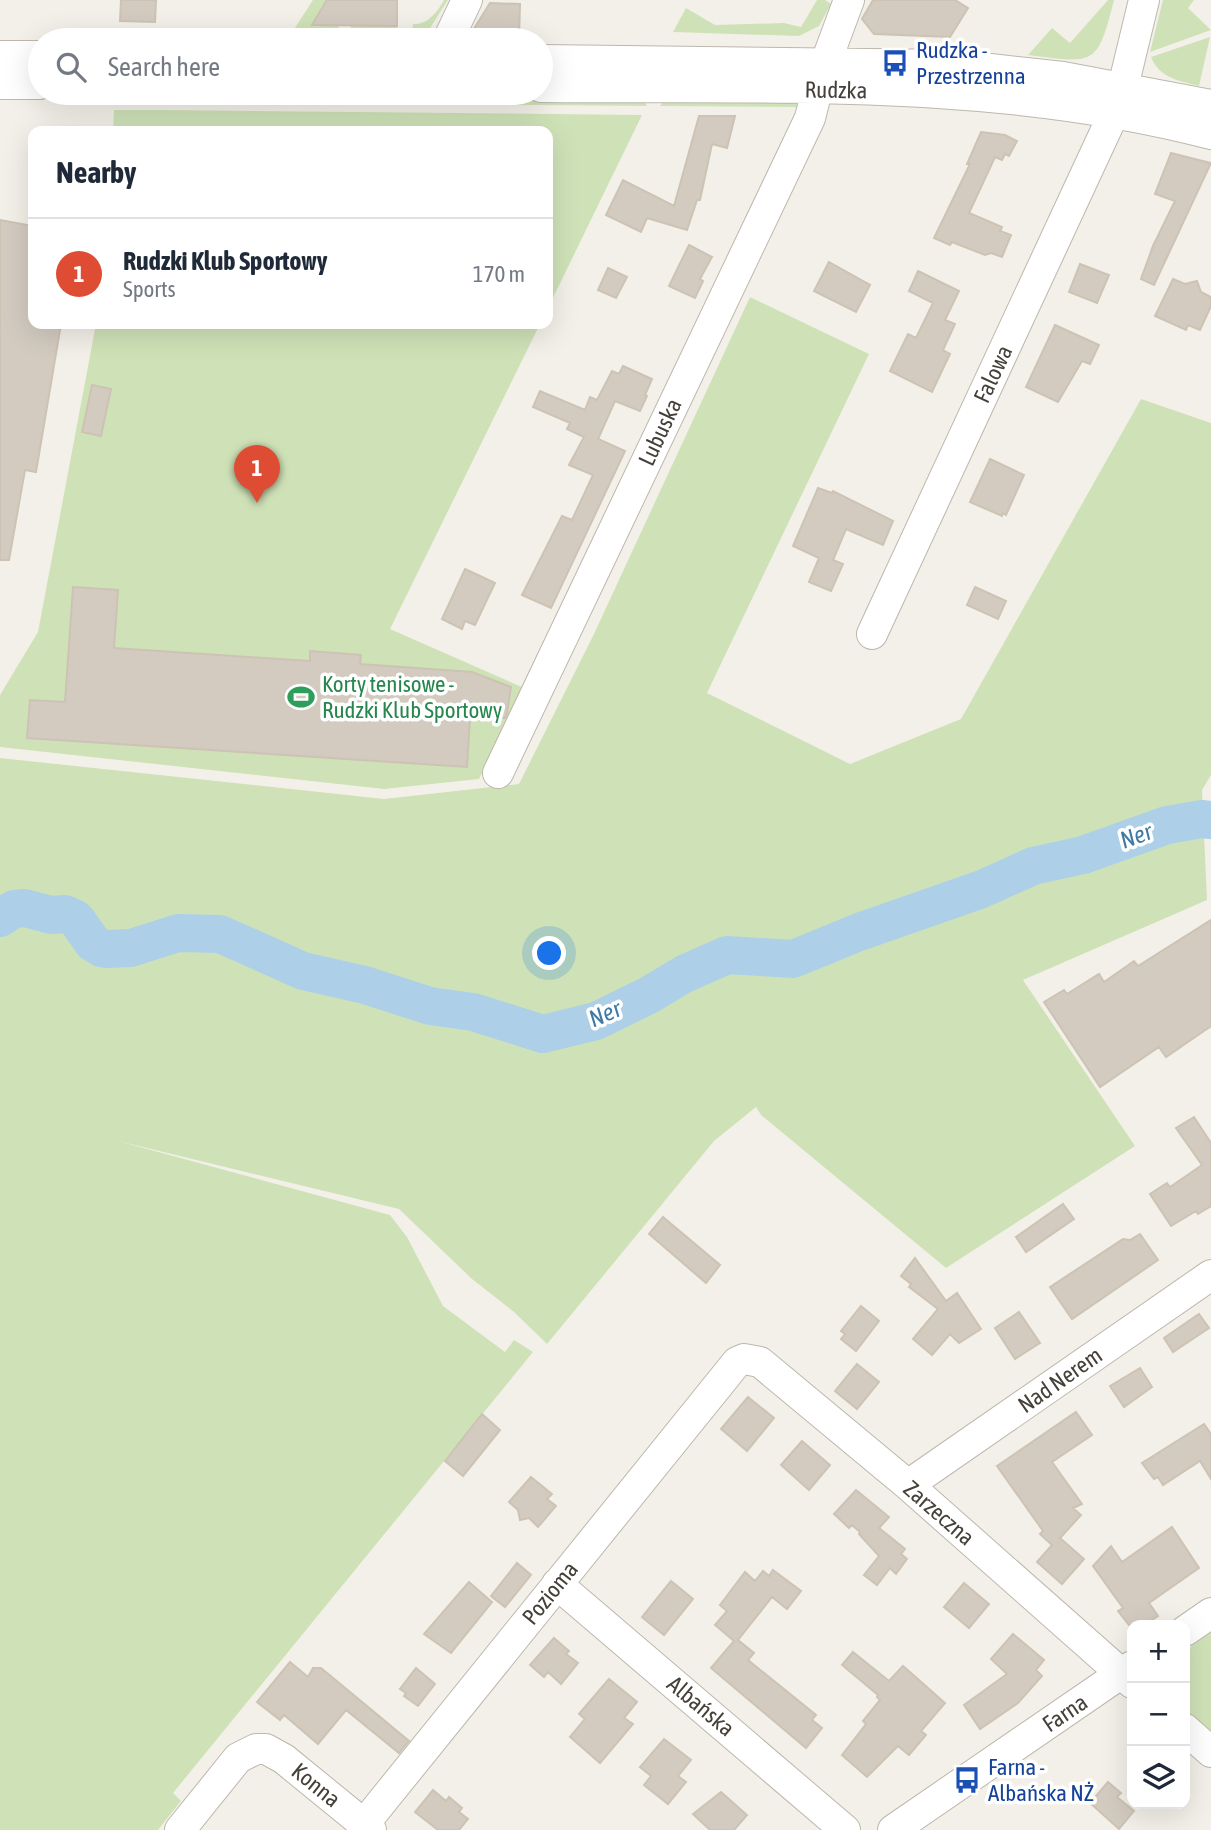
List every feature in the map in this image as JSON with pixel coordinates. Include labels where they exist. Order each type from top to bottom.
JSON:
[{"type":"street","points":[[454,28],[467,0]]},
{"type":"street","name":"Lubuska","points":[[498,773],[810,118],[849,0]]},
{"type":"street","name":"Falowa","points":[[872,634],[1118,100],[1144,0]]},
{"type":"street","points":[[0,56],[28,56]]},
{"type":"street","name":"Rudzka","points":[[553,61],[822,76]]},
{"type":"street","name":"Rudzka","points":[[553,87],[822,76],[955,65],[1063,77],[1211,134]]},
{"type":"street","points":[[0,83],[28,84]]},
{"type":"street","name":"Rudzka","points":[[1118,100],[1211,106]]},
{"type":"street","name":"Nad Nerem","points":[[908,1485],[1211,1275]]},
{"type":"street","name":"Zarzeczna","points":[[737,1362],[744,1359],[760,1362],[1127,1673]]},
{"type":"street","name":"Pozioma","points":[[367,1827],[557,1584],[737,1362]]},
{"type":"street","name":"Albańska","points":[[557,1584],[845,1830]]},
{"type":"street","points":[[1190,1627],[1211,1613]]},
{"type":"street","name":"Farna","points":[[893,1830],[1127,1676]]},
{"type":"street","points":[[1190,1733],[1211,1752]]},
{"type":"street","name":"Konna","points":[[180,1830],[237,1758],[256,1749],[266,1749],[284,1759],[367,1827]]},
{"type":"green space","points":[[313,0],[327,0],[312,25],[339,25],[339,28],[295,28]]},
{"type":"green space","points":[[444,0],[448,0],[430,28],[413,28],[413,24],[428,20]]},
{"type":"green space","points":[[817,0],[825,0],[831,4],[819,26],[799,36],[673,32],[686,8],[715,25],[784,23],[801,27]]},
{"type":"green space","points":[[1108,0],[1114,0],[1103,38],[1089,56],[1067,59],[1028,55],[1052,28],[1070,43]]},
{"type":"green space","points":[[1163,0],[1194,0],[1188,8],[1211,30],[1150,52]]},
{"type":"green space","points":[[351,26],[397,26],[397,28]]},
{"type":"green space","points":[[1210,37],[1199,86],[1165,74],[1151,57]]},
{"type":"green space","points":[[553,99],[643,100],[647,106],[531,105],[553,105]]},
{"type":"green space","points":[[664,101],[794,102],[801,107],[660,106]]},
{"type":"green space","points":[[114,110],[642,115],[553,298],[553,126],[113,126]]},
{"type":"green space","points":[[750,297],[869,354],[707,693],[850,764],[961,719],[1141,399],[1211,423],[1211,775],[1202,790],[1207,900],[1023,980],[1135,1146],[946,1268],[761,1115],[756,1107],[714,1141],[547,1344],[514,1312],[472,1279],[399,1209],[118,1141],[390,1215],[407,1237],[443,1306],[505,1352],[514,1340],[533,1352],[173,1793],[181,1801],[158,1830],[0,1830],[0,758],[384,799],[519,784],[593,636]]},
{"type":"green space","points":[[95,329],[538,329],[390,629],[524,688],[479,779],[384,789],[0,747],[0,695],[38,632]]},
{"type":"green space","points":[[1211,1632],[1211,1731],[1190,1715],[1190,1647]]},
{"type":"building","points":[[121,0],[156,0],[155,22],[120,21]]},
{"type":"building","points":[[327,0],[397,0],[397,26],[312,25]]},
{"type":"building","points":[[873,0],[955,0],[968,8],[950,37],[874,34],[862,19]]},
{"type":"building","points":[[490,3],[520,4],[519,28],[474,28]]},
{"type":"building","points":[[699,116],[735,116],[727,148],[712,144],[700,200],[697,200],[687,230],[647,218],[641,232],[606,215],[623,180],[674,206]]},
{"type":"building","points":[[981,132],[1005,135],[1017,141],[1009,156],[1005,154],[1002,160],[995,157],[969,213],[1002,227],[1000,231],[1011,235],[1002,257],[991,253],[985,255],[934,238],[970,164],[967,164]]},
{"type":"building","points":[[1171,153],[1211,163],[1154,285],[1141,279],[1153,246],[1175,201],[1155,194]]},
{"type":"building","points":[[0,220],[28,225],[28,329],[60,329],[36,472],[25,470],[9,560],[0,560]]},
{"type":"building","points":[[689,245],[712,257],[700,279],[703,281],[695,298],[669,286]]},
{"type":"building","points":[[829,262],[870,285],[856,312],[814,291]]},
{"type":"building","points":[[1080,264],[1109,275],[1097,303],[1069,292]]},
{"type":"building","points":[[608,268],[627,277],[616,298],[598,290]]},
{"type":"building","points":[[918,271],[959,291],[945,320],[955,324],[943,350],[950,354],[932,392],[890,371],[908,334],[916,338],[933,303],[909,291]]},
{"type":"building","points":[[1173,279],[1185,284],[1197,281],[1201,292],[1211,297],[1211,306],[1200,330],[1188,325],[1186,330],[1155,316]]},
{"type":"building","points":[[1055,325],[1099,345],[1090,364],[1082,361],[1058,402],[1026,387]]},
{"type":"building","points":[[623,366],[652,379],[645,395],[647,396],[640,411],[615,401],[598,439],[625,451],[551,608],[522,595],[562,516],[572,520],[593,475],[569,465],[584,437],[567,429],[570,423],[533,407],[540,391],[585,410],[590,397],[597,400],[612,371],[619,374]]},
{"type":"building","points":[[92,385],[111,389],[101,436],[82,432]]},
{"type":"building","points":[[990,459],[1024,475],[1006,515],[1003,513],[1002,516],[970,502]]},
{"type":"building","points":[[818,488],[832,493],[833,491],[893,521],[883,545],[846,529],[833,560],[843,564],[831,591],[809,582],[819,558],[793,546]]},
{"type":"building","points":[[465,569],[495,583],[475,625],[465,621],[462,629],[442,619]]},
{"type":"building","name":"Korty tenisowe - Rudzki Klub Sportowy","points":[[73,587],[118,590],[114,648],[310,661],[310,651],[361,655],[360,664],[472,672],[511,687],[507,713],[505,718],[470,718],[467,767],[27,738],[30,700],[65,702]]},
{"type":"building","points":[[975,587],[1006,601],[998,619],[967,605]]},
{"type":"building","points":[[1211,920],[1211,1026],[1166,1057],[1159,1047],[1100,1087],[1044,1002],[1064,990],[1067,994],[1099,974],[1104,982],[1134,961],[1138,966]]},
{"type":"building","points":[[1194,1117],[1211,1143],[1211,1206],[1198,1214],[1196,1211],[1171,1226],[1150,1194],[1167,1183],[1170,1187],[1202,1165],[1176,1128]]},
{"type":"building","points":[[1063,1204],[1074,1219],[1026,1252],[1016,1237]]},
{"type":"building","points":[[663,1217],[720,1265],[706,1283],[649,1234]]},
{"type":"building","points":[[1140,1234],[1158,1260],[1072,1319],[1050,1287],[1123,1239],[1130,1240]]},
{"type":"building","points":[[915,1258],[946,1301],[957,1293],[981,1329],[959,1343],[950,1334],[932,1355],[913,1339],[938,1309],[909,1287],[911,1284],[901,1276]]},
{"type":"building","points":[[861,1306],[879,1321],[856,1351],[841,1339],[845,1334],[841,1331]]},
{"type":"building","points":[[1019,1312],[1040,1343],[1015,1359],[995,1328]]},
{"type":"building","points":[[1199,1314],[1209,1328],[1173,1352],[1164,1338]]},
{"type":"building","points":[[857,1364],[879,1382],[857,1409],[835,1391]]},
{"type":"building","points":[[1140,1368],[1152,1387],[1124,1407],[1110,1386]]},
{"type":"building","points":[[748,1397],[774,1418],[747,1451],[721,1429]]},
{"type":"building","points":[[1076,1412],[1092,1435],[1052,1462],[1082,1504],[1073,1508],[1081,1515],[1060,1538],[1084,1559],[1062,1584],[1037,1562],[1052,1545],[1040,1534],[1043,1531],[997,1466]]},
{"type":"building","points":[[482,1414],[500,1430],[463,1476],[445,1461]]},
{"type":"building","points":[[1204,1424],[1211,1434],[1211,1479],[1200,1461],[1163,1485],[1158,1477],[1154,1479],[1142,1463]]},
{"type":"building","points":[[802,1441],[830,1465],[809,1490],[781,1465]]},
{"type":"building","points":[[531,1477],[552,1494],[547,1499],[556,1506],[538,1527],[529,1518],[520,1520],[518,1510],[509,1502]]},
{"type":"building","points":[[856,1490],[889,1517],[879,1528],[905,1549],[901,1554],[907,1559],[896,1574],[890,1568],[877,1585],[864,1575],[879,1556],[860,1532],[852,1525],[849,1528],[834,1514]]},
{"type":"building","points":[[1172,1527],[1199,1568],[1149,1603],[1158,1616],[1152,1620],[1127,1620],[1127,1622],[1118,1611],[1123,1608],[1093,1566],[1111,1546],[1122,1562]]},
{"type":"building","points":[[517,1563],[531,1575],[505,1607],[491,1596]]},
{"type":"building","points":[[773,1570],[801,1591],[787,1609],[772,1597],[738,1640],[754,1653],[748,1660],[816,1715],[812,1720],[822,1728],[806,1748],[711,1668],[734,1641],[715,1625],[727,1611],[720,1605],[745,1572],[755,1581],[763,1571],[769,1576]]},
{"type":"building","points":[[671,1581],[693,1599],[664,1635],[642,1617]]},
{"type":"building","points":[[469,1582],[492,1602],[451,1653],[424,1634]]},
{"type":"building","points":[[964,1583],[989,1604],[969,1628],[944,1607]]},
{"type":"building","points":[[1013,1634],[1044,1660],[1036,1670],[1042,1676],[1018,1703],[980,1729],[964,1705],[1007,1674],[991,1659]]},
{"type":"building","points":[[554,1638],[569,1651],[566,1654],[578,1663],[561,1684],[548,1672],[544,1677],[530,1665]]},
{"type":"building","points":[[853,1652],[889,1681],[903,1666],[945,1703],[921,1731],[926,1735],[909,1755],[898,1746],[867,1777],[842,1755],[866,1724],[863,1721],[880,1700],[878,1695],[842,1665]]},
{"type":"building","points":[[290,1662],[308,1677],[313,1668],[321,1668],[409,1741],[399,1753],[346,1710],[318,1744],[284,1715],[280,1720],[257,1702]]},
{"type":"building","points":[[416,1668],[435,1684],[418,1706],[404,1696],[406,1693],[400,1689]]},
{"type":"building","points":[[609,1679],[637,1702],[624,1718],[633,1724],[600,1763],[570,1737],[585,1719],[579,1714]]},
{"type":"building","points":[[664,1739],[691,1760],[678,1776],[686,1782],[668,1804],[644,1785],[651,1776],[640,1767]]},
{"type":"building","points":[[1108,1782],[1121,1793],[1117,1797],[1127,1805],[1127,1809],[1134,1811],[1119,1829],[1090,1803]]},
{"type":"building","points":[[433,1790],[446,1801],[449,1797],[462,1808],[459,1812],[468,1819],[459,1830],[438,1830],[415,1812]]},
{"type":"building","points":[[721,1792],[747,1815],[734,1830],[710,1830],[693,1814]]},
{"type":"waterway","name":"Ner","points":[[0,918],[14,909],[25,908],[51,915],[65,914],[76,919],[93,943],[107,949],[131,948],[178,933],[220,934],[303,971],[365,985],[430,1006],[473,1012],[543,1034],[596,1021],[684,974],[727,955],[793,959],[859,932],[982,889],[1033,866],[1083,855],[1167,825],[1211,820]]},
{"type":"place","name":"Rudzka - Przestrzenna","points":[[895,63]]},
{"type":"place","name":"Rudzki Klub Sportowy","points":[[257,503]]},
{"type":"place","name":"Korty tenisowe - Rudzki Klub Sportowy","points":[[301,697]]},
{"type":"place","name":"Farna - Albańska NŻ","points":[[967,1780]]}]
